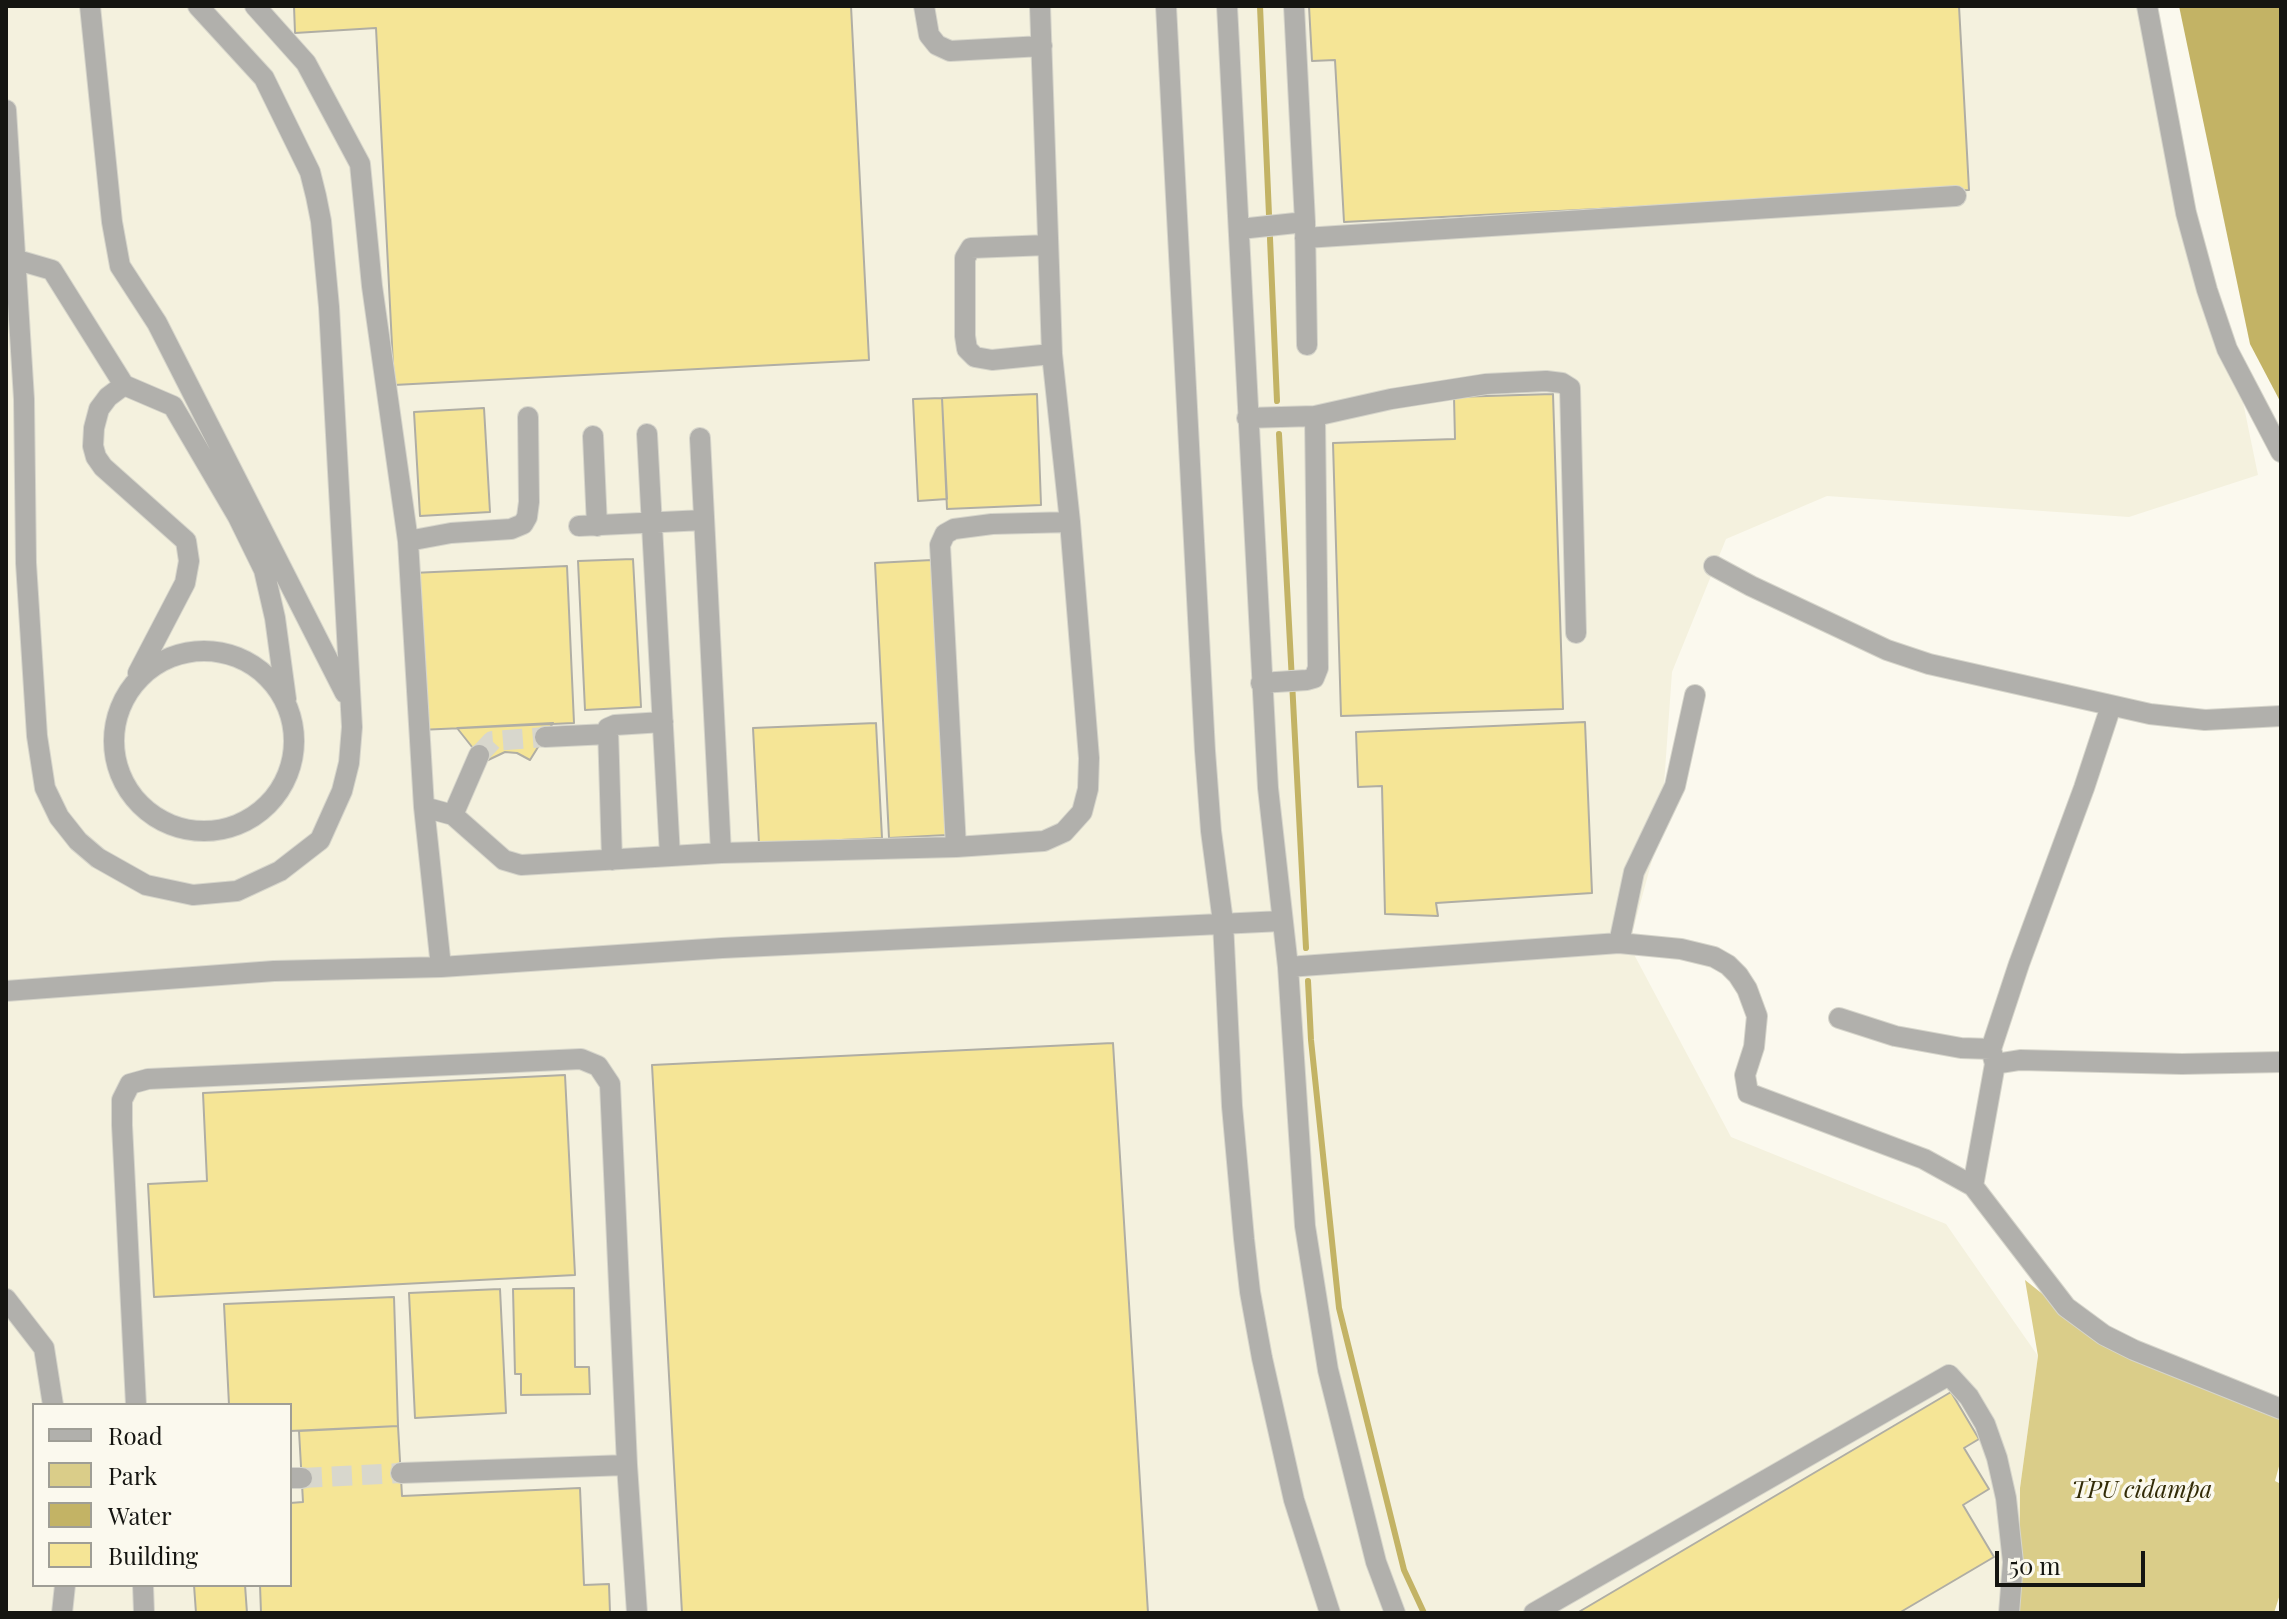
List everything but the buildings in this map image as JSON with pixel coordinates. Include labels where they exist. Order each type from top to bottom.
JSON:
[{"type":"street","points":[[90,6],[112,222],[120,266],[157,323],[350,703]]},
{"type":"street","points":[[6,110],[24,399],[26,563],[37,736],[45,788],[69,832],[98,858],[146,885],[193,895],[237,891],[280,871],[320,840],[342,791],[349,763],[350,703],[329,307],[316,196],[310,172],[264,78],[198,6]]},
{"type":"street","points":[[255,6],[306,63],[360,164],[372,286],[408,541],[424,807],[441,967]]},
{"type":"street","points":[[924,6],[929,35],[937,45],[950,51],[1042,46]]},
{"type":"street","points":[[424,807],[453,815],[504,860],[521,865],[721,853],[956,847],[1044,841],[1064,832],[1082,812],[1088,789],[1089,758],[1070,522],[1052,354],[1040,6]]},
{"type":"street","points":[[1166,6],[1204,736],[1211,831],[1223,922],[1232,1106],[1250,1292],[1294,1500],[1330,1613]]},
{"type":"street","points":[[1227,6],[1260,227],[1247,418],[1256,558],[1281,682],[1268,788],[1288,967],[1305,1226],[1320,1333],[1376,1562],[1395,1613]]},
{"type":"street","points":[[1294,6],[1305,230],[1307,345]]},
{"type":"street","points":[[2147,6],[2186,213],[2207,290],[2227,349],[2281,452]]},
{"type":"street","points":[[1260,227],[1305,230],[1956,196]]},
{"type":"street","points":[[1048,245],[971,248],[965,258],[965,336],[967,349],[975,357],[992,360],[1052,354]]},
{"type":"street","points":[[14,259],[52,270],[124,385],[173,406],[238,517],[264,570],[275,618],[286,700],[295,734],[291,768],[274,799],[247,820],[214,831],[179,828],[148,812],[125,786],[114,753],[116,718],[185,583],[189,553],[184,537],[103,467],[94,452],[94,428],[99,409],[108,397],[124,385]]},
{"type":"street","points":[[1247,418],[1315,416],[1391,399],[1486,384],[1546,381],[1562,383],[1570,388],[1576,633]]},
{"type":"street","points":[[1281,682],[1314,678],[1318,668],[1315,416]]},
{"type":"street","points":[[408,541],[451,533],[511,529],[523,524],[529,502],[528,417]]},
{"type":"street","points":[[647,434],[670,856]]},
{"type":"street","points":[[593,436],[588,526],[704,520]]},
{"type":"street","points":[[700,438],[721,853]]},
{"type":"street","points":[[956,847],[940,545],[945,534],[954,529],[992,524],[1070,522]]},
{"type":"street","points":[[1714,566],[1762,592],[1887,650],[1929,664],[2111,706],[2205,720],[2281,716]]},
{"type":"street","points":[[131,687],[158,662],[193,651],[230,654],[263,672],[286,700]]},
{"type":"street","points":[[1619,943],[1634,872],[1675,786],[1695,695]]},
{"type":"street","points":[[1973,1186],[1993,1056],[2019,964],[2111,706]]},
{"type":"street","points":[[612,860],[608,728],[663,722]]},
{"type":"street","points":[[545,737],[608,734]]},
{"type":"street","points":[[453,815],[479,755]]},
{"type":"street","points":[[6,991],[274,971],[441,967],[754,946],[1282,921]]},
{"type":"street","points":[[1288,967],[1619,943],[1701,952],[1728,965],[1738,975],[1757,1016],[1754,1047],[1745,1075],[1748,1093],[1924,1159],[1973,1186],[2066,1307],[2104,1335],[2281,1409]]},
{"type":"street","points":[[1839,1018],[1895,1036],[2020,1060],[2182,1064],[2281,1062]]},
{"type":"street","points":[[136,1403],[122,1125],[122,1100],[130,1084],[148,1079],[581,1059],[598,1066],[610,1084],[627,1465],[637,1613]]},
{"type":"street","points":[[6,1299],[44,1348],[53,1403]]},
{"type":"street","points":[[1534,1613],[1949,1375],[1969,1397],[1985,1424],[1997,1458],[2006,1498],[2013,1562],[2009,1613]]},
{"type":"street","points":[[401,1473],[627,1465]]},
{"type":"street","points":[[62,1613],[65,1587]]},
{"type":"street","points":[[143,1587],[144,1613]]},
{"type":"shaded area","points":[[6,6],[2141,6],[2236,368],[2258,475],[2129,517],[1827,496],[1726,539],[1672,672],[1661,827],[1629,945],[1731,1137],[1946,1224],[2038,1356],[2020,1488],[2019,1613],[6,1613]]},
{"type":"green space","name":"TPU cidampa","points":[[2025,1280],[2099,1339],[2281,1416],[2281,1459],[2275,1481],[2281,1484],[2281,1591],[2274,1613],[2019,1613],[2020,1488],[2038,1356]]},
{"type":"water","points":[[2179,6],[2281,6],[2281,403],[2250,344]]},
{"type":"waterway","points":[[1260,6],[1277,401]]},
{"type":"waterway","points":[[1279,434],[1306,948]]},
{"type":"waterway","points":[[1308,981],[1311,1040],[1339,1308],[1404,1570],[1424,1613]]},
{"type":"tunnel","points":[[479,755],[492,741],[545,737]]},
{"type":"tunnel","points":[[302,1478],[401,1473]]}]
